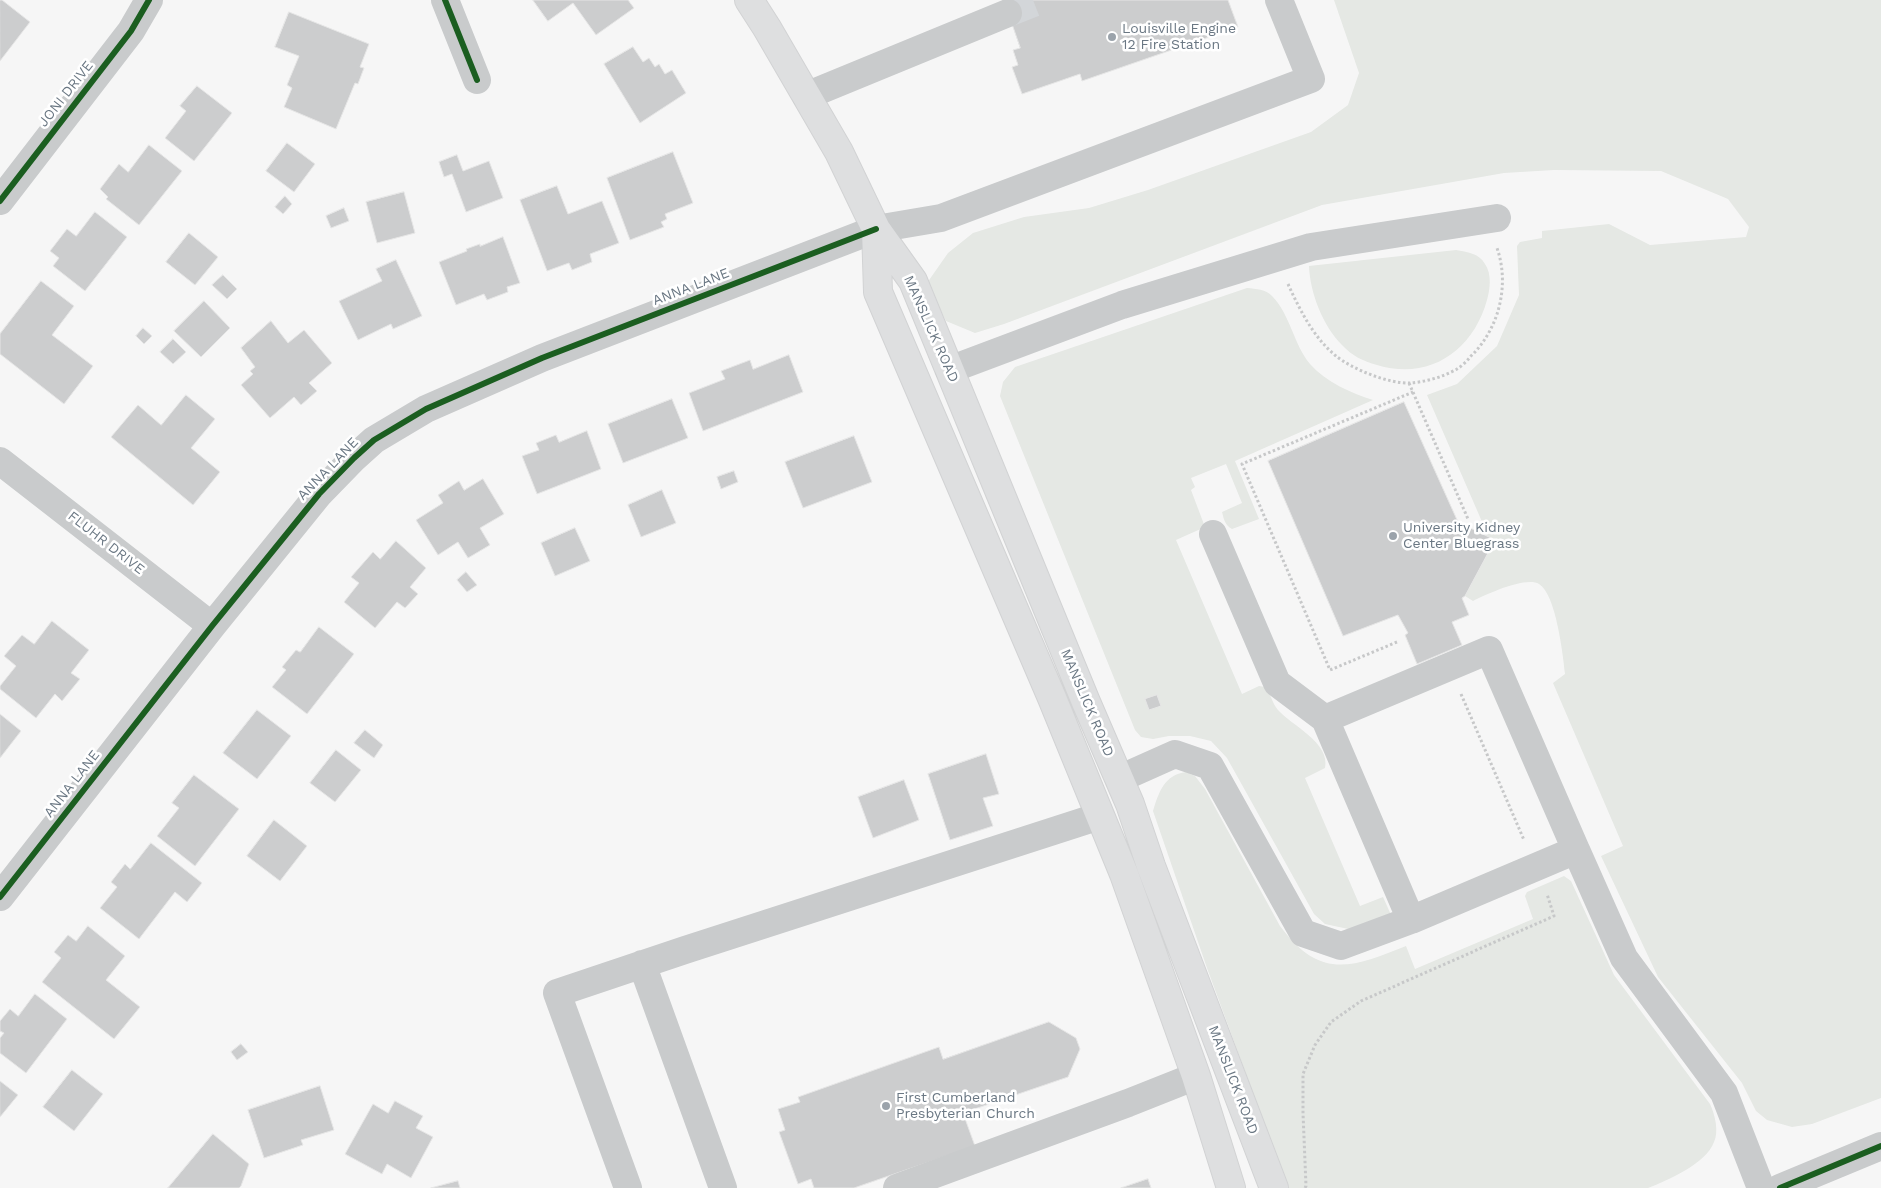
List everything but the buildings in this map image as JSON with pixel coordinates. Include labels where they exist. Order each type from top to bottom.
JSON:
[{"type":"main road","name":"MANSLICK ROAD","points":[[749,0],[758,12],[839,152],[876,229],[913,281],[1130,804],[1151,866],[1274,1188]]},
{"type":"main road","name":"MANSLICK ROAD","points":[[876,229],[878,292],[1048,688],[1124,874],[1196,1076],[1231,1188]]},
{"type":"street","name":"JONI DRIVE","points":[[0,201],[131,31],[149,0]]},
{"type":"street","points":[[444,0],[478,80]]},
{"type":"street","name":"ANNA LANE","points":[[0,897],[212,626],[319,494],[374,440],[426,409],[542,358],[876,229],[941,218],[1311,80],[1279,0]]},
{"type":"street","points":[[806,96],[1008,13]]},
{"type":"street","points":[[950,370],[1122,305],[1311,247],[1492,219]]},
{"type":"street","name":"FLUHR DRIVE","points":[[0,461],[212,626]]},
{"type":"street","points":[[1214,534],[1277,683],[1325,719],[1410,920]]},
{"type":"street","points":[[1325,719],[1489,650],[1624,958],[1724,1093],[1761,1188]]},
{"type":"street","points":[[1119,779],[1174,754],[1210,766],[1303,933],[1341,946],[1410,920],[1576,850]]},
{"type":"street","points":[[628,1188],[557,993],[1100,816]]},
{"type":"street","points":[[642,964],[724,1188]]},
{"type":"street","points":[[897,1188],[1196,1076]]},
{"type":"street","points":[[1780,1188],[1817,1180],[1881,1146]]},
{"type":"path","points":[[1278,258],[1292,293],[1315,335],[1336,357],[1364,373],[1409,384],[1433,379],[1458,368],[1475,352],[1492,329],[1501,304],[1503,278],[1492,219]]},
{"type":"path","points":[[1409,384],[1468,519]]},
{"type":"path","points":[[1397,642],[1330,670],[1242,464],[1413,392]]},
{"type":"path","points":[[1458,687],[1526,845]]},
{"type":"path","points":[[1305,1188],[1303,1074],[1315,1045],[1331,1022],[1361,1001],[1554,916],[1546,890]]},
{"type":"shaded area","points":[[1334,0],[1881,0],[1881,1098],[1812,1124],[1792,1127],[1767,1120],[1756,1111],[1742,1083],[1658,977],[1601,856],[1623,846],[1553,683],[1565,674],[1558,626],[1545,590],[1539,584],[1525,582],[1506,587],[1473,601],[1465,596],[1495,540],[1478,532],[1483,524],[1427,395],[1457,384],[1497,346],[1519,295],[1517,246],[1520,242],[1542,238],[1542,231],[1609,224],[1650,245],[1746,237],[1749,227],[1728,199],[1661,171],[1554,170],[1504,173],[1322,205],[1004,324],[975,333],[946,321],[927,283],[948,253],[973,233],[1024,217],[1089,208],[1148,190],[1311,132],[1348,105],[1359,73]]},
{"type":"shaded area","points":[[1456,250],[1472,254],[1482,260],[1489,272],[1490,286],[1480,318],[1471,334],[1460,347],[1446,358],[1431,365],[1414,369],[1396,369],[1377,365],[1358,358],[1346,349],[1323,319],[1312,287],[1309,266]]},
{"type":"shaded area","points":[[1247,288],[1264,291],[1270,294],[1278,303],[1300,348],[1316,370],[1339,386],[1373,400],[1235,461],[1259,519],[1232,529],[1226,524],[1222,512],[1242,503],[1226,464],[1191,478],[1195,487],[1191,490],[1205,527],[1176,540],[1242,694],[1259,686],[1265,687],[1278,710],[1309,735],[1322,750],[1325,768],[1305,778],[1360,906],[1383,897],[1392,917],[1353,930],[1325,924],[1314,914],[1227,758],[1211,741],[1190,736],[1169,736],[1153,739],[1141,737],[1135,730],[1000,396],[1003,382],[1015,367]]},
{"type":"shaded area","points":[[1186,772],[1195,776],[1205,789],[1280,926],[1309,955],[1323,962],[1353,964],[1406,946],[1415,969],[1533,919],[1525,896],[1527,892],[1564,876],[1571,881],[1614,975],[1710,1104],[1716,1128],[1714,1142],[1710,1150],[1695,1164],[1666,1181],[1648,1188],[1288,1188],[1207,968],[1153,811],[1160,791],[1167,781]]},
{"type":"tunnel","points":[[1008,13],[1041,0]]},
{"type":"cycle path","points":[[0,201],[131,31],[149,0]]},
{"type":"cycle path","points":[[445,0],[477,80]]},
{"type":"cycle path","points":[[0,897],[212,626],[319,494],[374,440],[426,409],[542,358],[876,229]]},
{"type":"cycle path","points":[[1780,1188],[1881,1146]]},
{"type":"place","name":"Louisville Engine 12 Fire Station","points":[[1112,37]]},
{"type":"place","name":"University Kidney Center Bluegrass","points":[[1393,536]]},
{"type":"place","name":"First Cumberland Presbyterian Church","points":[[886,1106]]}]
